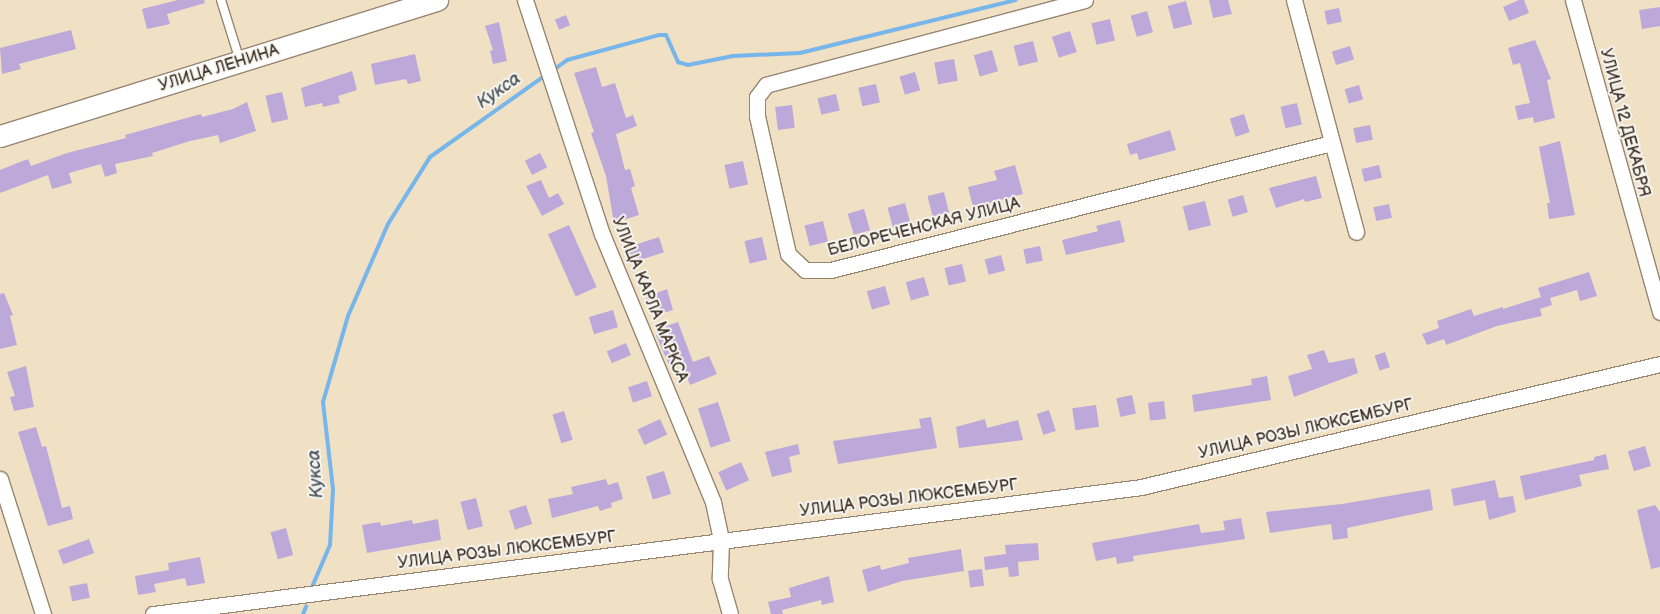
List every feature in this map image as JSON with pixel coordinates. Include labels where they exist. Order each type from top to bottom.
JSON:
[{"type":"street","name":"УЛИЦА ЛЕНИНА","points":[[0,136],[241,63],[437,0]]},
{"type":"street","name":"УЛИЦА КАРЛА МАРКСА","points":[[525,0],[547,62],[602,234],[713,502],[721,541],[720,579],[730,614]]},
{"type":"street","name":"БЕЛОРЕЧЕНСКАЯ УЛИЦА","points":[[1085,0],[766,84],[757,98],[757,116],[788,254],[804,270],[831,270],[1331,143]]},
{"type":"street","points":[[1294,0],[1356,232]]},
{"type":"street","name":"УЛИЦА 12 ДЕКАБРЯ","points":[[1573,0],[1624,191],[1660,312]]},
{"type":"street","name":"УЛИЦА РОЗЫ ЛЮКСЕМБУРГ","points":[[153,614],[1141,487],[1660,364]]},
{"type":"street","points":[[0,480],[44,614]]},
{"type":"lane","points":[[221,0],[241,63]]},
{"type":"building","points":[[178,0],[204,0],[205,3],[167,14],[170,24],[147,29],[142,9]]},
{"type":"building","points":[[1209,0],[1228,0],[1232,14],[1213,18]]},
{"type":"building","points":[[1519,0],[1524,0],[1529,13],[1509,21],[1503,7]]},
{"type":"building","points":[[1186,1],[1192,24],[1174,29],[1168,6]]},
{"type":"building","points":[[1660,7],[1660,26],[1642,29],[1639,10]]},
{"type":"building","points":[[1339,8],[1342,22],[1327,25],[1324,11]]},
{"type":"building","points":[[1147,11],[1153,32],[1137,37],[1131,16]]},
{"type":"building","points":[[566,15],[570,25],[559,30],[555,19]]},
{"type":"building","points":[[1110,19],[1115,40],[1096,45],[1091,23]]},
{"type":"building","points":[[499,22],[507,61],[493,64],[490,51],[493,50],[485,26]]},
{"type":"building","points":[[71,30],[76,49],[19,64],[21,69],[2,74],[0,48]]},
{"type":"building","points":[[1070,31],[1077,52],[1059,58],[1052,37]]},
{"type":"building","points":[[1535,40],[1551,79],[1547,80],[1555,118],[1534,123],[1533,117],[1518,120],[1515,106],[1530,103],[1520,63],[1513,65],[1508,48]]},
{"type":"building","points":[[1033,41],[1038,61],[1019,66],[1014,46]]},
{"type":"building","points":[[1350,46],[1354,59],[1336,65],[1332,52]]},
{"type":"building","points":[[992,50],[998,71],[980,76],[974,55]]},
{"type":"building","points":[[415,54],[421,81],[408,84],[406,79],[375,85],[371,64]]},
{"type":"building","points":[[954,59],[958,81],[938,84],[934,62]]},
{"type":"building","points":[[596,67],[602,87],[615,83],[626,118],[633,115],[637,126],[616,134],[625,170],[630,169],[635,186],[631,188],[639,215],[614,223],[606,176],[591,133],[594,132],[574,73]]},
{"type":"building","points":[[352,71],[357,90],[338,96],[340,103],[323,107],[322,103],[305,107],[301,88]]},
{"type":"building","points":[[915,72],[920,90],[905,95],[900,76]]},
{"type":"building","points":[[876,84],[880,103],[862,106],[858,88]]},
{"type":"building","points":[[1359,85],[1363,99],[1349,104],[1345,89]]},
{"type":"building","points":[[282,92],[288,119],[272,123],[265,96]]},
{"type":"building","points":[[836,94],[840,111],[821,115],[817,98]]},
{"type":"building","points":[[247,102],[256,131],[220,143],[218,135],[190,141],[152,153],[153,156],[115,164],[117,173],[105,177],[101,164],[69,173],[72,183],[52,189],[48,175],[0,193],[0,170],[28,159],[31,166],[67,153],[126,138],[125,135],[201,114],[202,117],[233,109]]},
{"type":"building","points":[[1297,103],[1302,124],[1285,128],[1280,107]]},
{"type":"building","points":[[792,105],[795,128],[778,130],[775,107]]},
{"type":"building","points":[[1244,114],[1250,132],[1236,137],[1230,119]]},
{"type":"building","points":[[1370,125],[1373,140],[1356,143],[1353,128]]},
{"type":"building","points":[[1170,130],[1176,150],[1139,160],[1137,153],[1130,155],[1127,144]]},
{"type":"building","points":[[1560,141],[1575,215],[1549,219],[1547,203],[1550,203],[1539,147]]},
{"type":"building","points":[[540,153],[547,167],[532,175],[525,161]]},
{"type":"building","points":[[743,161],[748,184],[729,188],[724,165]]},
{"type":"building","points":[[1015,165],[1023,194],[973,207],[968,187],[997,180],[994,171]]},
{"type":"building","points":[[1379,165],[1382,178],[1364,182],[1361,169]]},
{"type":"building","points":[[1316,176],[1322,198],[1305,202],[1304,199],[1276,208],[1269,188]]},
{"type":"building","points":[[541,180],[549,198],[558,193],[564,204],[542,216],[526,186]]},
{"type":"building","points":[[944,192],[949,212],[933,216],[928,196]]},
{"type":"building","points":[[1243,195],[1248,212],[1233,217],[1228,199]]},
{"type":"building","points":[[1205,201],[1211,225],[1189,231],[1183,207]]},
{"type":"building","points":[[905,203],[910,222],[893,227],[888,208]]},
{"type":"building","points":[[1389,204],[1392,218],[1376,221],[1373,207]]},
{"type":"building","points":[[864,209],[870,230],[854,235],[848,214]]},
{"type":"building","points":[[1120,220],[1125,242],[1066,255],[1062,240],[1098,231],[1096,226]]},
{"type":"building","points":[[823,221],[828,241],[810,246],[805,226]]},
{"type":"building","points":[[569,225],[597,287],[576,296],[548,234]]},
{"type":"building","points":[[659,237],[664,252],[632,263],[627,248]]},
{"type":"building","points":[[762,237],[767,259],[750,263],[744,241]]},
{"type":"building","points":[[1040,246],[1043,261],[1026,264],[1023,249]]},
{"type":"building","points":[[1001,255],[1005,270],[989,275],[985,259]]},
{"type":"building","points":[[962,264],[966,282],[949,286],[944,268]]},
{"type":"building","points":[[1589,272],[1597,296],[1580,301],[1577,290],[1550,298],[1552,305],[1540,309],[1542,316],[1497,326],[1446,345],[1444,339],[1427,345],[1422,334],[1439,328],[1437,321],[1471,309],[1474,316],[1541,297],[1538,288]]},
{"type":"building","points":[[924,277],[929,295],[911,301],[906,282]]},
{"type":"building","points":[[885,286],[890,304],[872,310],[867,291]]},
{"type":"building","points":[[667,289],[673,310],[656,315],[652,313],[646,297]]},
{"type":"building","points":[[4,293],[13,315],[10,316],[17,345],[0,349],[0,294]]},
{"type":"building","points":[[613,310],[618,327],[594,334],[589,317]]},
{"type":"building","points":[[678,322],[693,362],[709,356],[717,374],[690,385],[681,361],[669,365],[656,335],[663,332],[661,328]]},
{"type":"building","points":[[626,343],[631,355],[612,363],[607,351]]},
{"type":"building","points":[[1324,350],[1329,363],[1354,358],[1358,373],[1294,397],[1288,376],[1312,369],[1307,355]]},
{"type":"building","points":[[1385,352],[1390,367],[1379,371],[1375,355]]},
{"type":"building","points":[[26,366],[34,407],[14,411],[10,397],[15,396],[7,372]]},
{"type":"building","points":[[1267,376],[1271,400],[1194,412],[1192,395],[1252,385],[1251,379]]},
{"type":"building","points":[[647,381],[652,396],[633,402],[628,387]]},
{"type":"building","points":[[1132,395],[1136,414],[1120,417],[1116,398]]},
{"type":"building","points":[[1164,401],[1166,419],[1150,421],[1148,403]]},
{"type":"building","points":[[718,402],[731,441],[711,447],[698,408]]},
{"type":"building","points":[[1096,405],[1099,427],[1075,430],[1072,408]]},
{"type":"building","points":[[1049,410],[1056,431],[1043,435],[1037,414]]},
{"type":"building","points":[[564,411],[573,440],[561,443],[553,415]]},
{"type":"building","points":[[931,417],[937,448],[838,464],[833,441],[921,428],[919,419]]},
{"type":"building","points":[[660,419],[667,434],[645,445],[637,430]]},
{"type":"building","points":[[985,419],[987,428],[1018,420],[1023,440],[959,448],[956,427]]},
{"type":"building","points":[[36,427],[42,447],[46,446],[62,508],[70,506],[73,519],[48,526],[18,432]]},
{"type":"building","points":[[798,444],[800,454],[789,457],[792,472],[772,477],[765,452]]},
{"type":"building","points":[[1645,446],[1651,466],[1634,471],[1628,451]]},
{"type":"building","points":[[1606,454],[1609,469],[1579,475],[1582,486],[1525,500],[1520,476],[1594,460],[1594,457]]},
{"type":"building","points":[[741,462],[749,480],[726,490],[718,472]]},
{"type":"building","points":[[664,471],[671,494],[653,500],[646,477]]},
{"type":"building","points":[[606,479],[608,485],[618,482],[623,499],[611,503],[612,507],[600,511],[598,506],[552,518],[548,499],[573,494],[571,487]]},
{"type":"building","points":[[1495,480],[1499,498],[1513,496],[1516,512],[1489,520],[1485,500],[1454,506],[1451,489]]},
{"type":"building","points":[[1430,489],[1433,510],[1347,528],[1348,538],[1333,540],[1331,524],[1270,533],[1266,512],[1342,504]]},
{"type":"building","points":[[476,498],[483,526],[467,530],[460,502]]},
{"type":"building","points":[[526,505],[532,524],[515,530],[509,511]]},
{"type":"building","points":[[1655,505],[1660,512],[1660,567],[1651,569],[1637,510]]},
{"type":"building","points":[[1241,518],[1245,539],[1133,556],[1134,561],[1117,564],[1116,557],[1096,561],[1092,543],[1199,524],[1201,533],[1225,530],[1223,521]]},
{"type":"building","points":[[438,519],[441,540],[367,553],[362,525],[380,522],[381,526],[412,520],[413,524]]},
{"type":"building","points":[[286,528],[293,555],[278,559],[271,532]]},
{"type":"building","points":[[89,539],[94,553],[63,564],[58,550]]},
{"type":"building","points":[[1038,543],[1039,560],[1018,562],[1019,576],[1009,577],[1008,567],[985,570],[984,557],[1006,554],[1005,545]]},
{"type":"building","points":[[961,549],[964,571],[902,581],[868,592],[862,570],[880,565],[881,570],[909,563],[908,558]]},
{"type":"building","points":[[200,557],[205,583],[187,586],[185,578],[154,584],[156,592],[138,595],[135,576],[169,570],[168,563]]},
{"type":"building","points":[[982,569],[984,586],[970,588],[968,571]]},
{"type":"building","points":[[829,576],[834,602],[822,605],[821,600],[782,610],[783,614],[771,614],[768,602],[791,597],[789,588]]},
{"type":"building","points":[[87,583],[90,598],[72,601],[69,586]]},
{"type":"waterway","name":"Кукса","points":[[552,71],[567,60],[659,35],[666,35],[678,62],[688,65],[733,56],[800,53],[1016,0]]},
{"type":"waterway","name":"Кукса","points":[[312,587],[330,545],[333,489],[323,402],[348,316],[388,224],[430,157],[546,75]]},
{"type":"waterway","name":"Кукса","points":[[303,614],[306,607]]}]
